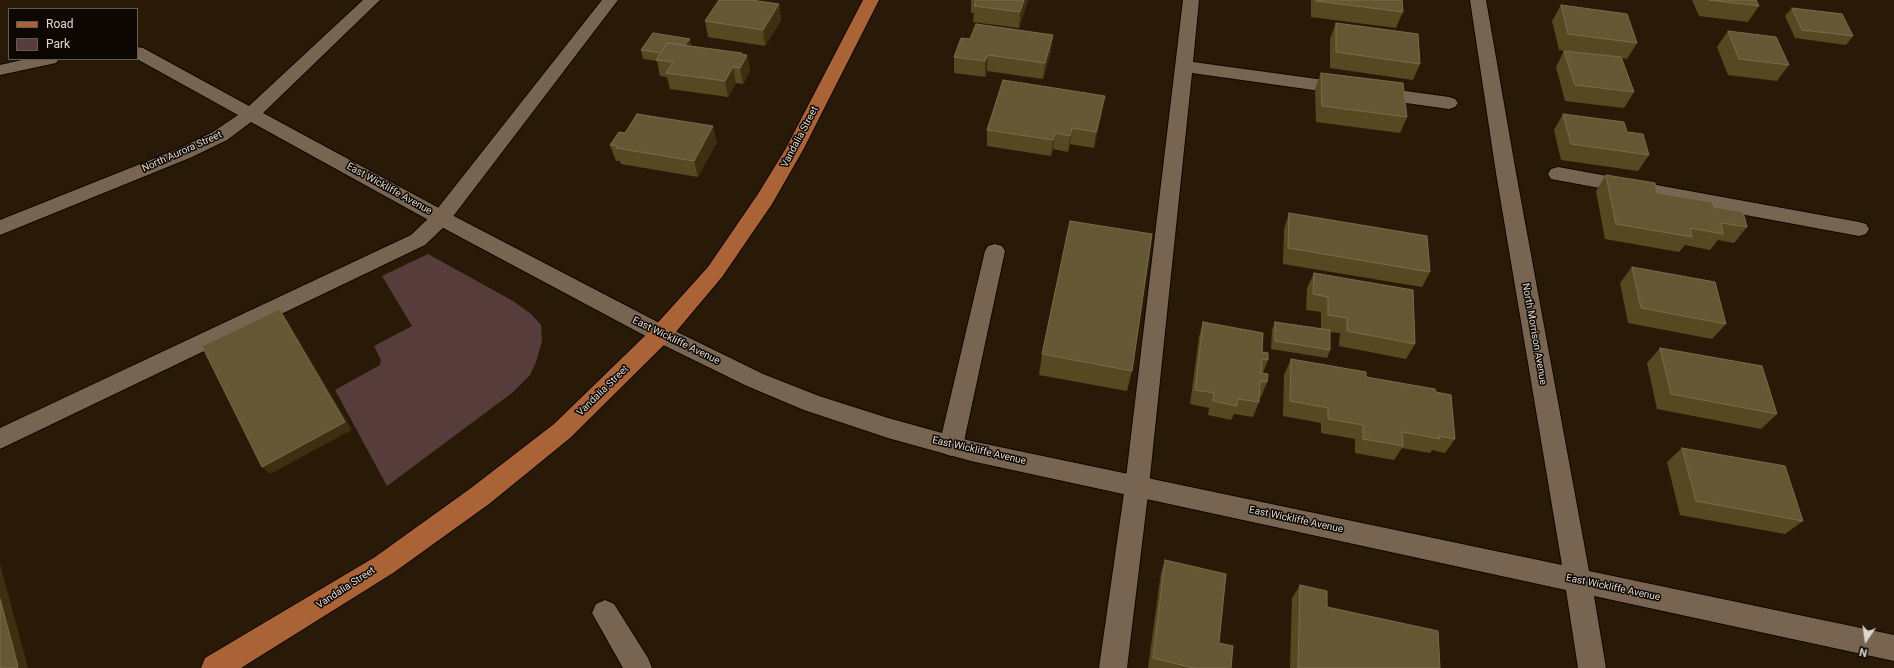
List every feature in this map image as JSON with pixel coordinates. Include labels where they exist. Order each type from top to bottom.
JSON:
[{"type":"main road","name":"Vandalia Street","points":[[215,668],[384,565],[480,496],[562,431],[661,334],[715,272],[765,200],[794,150],[871,0]]},
{"type":"street","name":"North Aurora Street","points":[[0,228],[185,153],[220,136],[252,113],[372,0]]},
{"type":"street","points":[[0,439],[418,240],[441,218],[610,0]]},
{"type":"street","points":[[1113,668],[1137,486],[1191,0]]},
{"type":"street","name":"North Morrison Avenue","points":[[1478,0],[1506,173],[1592,668]]},
{"type":"street","name":"East Wickliffe Avenue","points":[[138,53],[252,113],[441,218],[661,334],[755,380],[812,403],[888,428],[951,446],[1894,648]]},
{"type":"street","points":[[0,70],[45,60]]},
{"type":"street","points":[[1183,66],[1449,103]]},
{"type":"street","points":[[1558,174],[1859,229]]},
{"type":"street","points":[[951,446],[995,252]]},
{"type":"street","points":[[605,613],[638,668]]},
{"type":"green space","points":[[428,254],[513,301],[531,314],[541,325],[542,341],[536,362],[530,375],[512,393],[387,486],[335,390],[380,365],[381,360],[374,346],[412,326],[382,276]]},
{"type":"building","points":[[719,0],[751,0],[779,4],[763,30],[705,21]]},
{"type":"building","points":[[976,0],[1024,0],[1020,12],[974,6]]},
{"type":"building","points":[[1402,0],[1403,12],[1316,1]]},
{"type":"building","points":[[1709,0],[1756,0],[1759,6]]},
{"type":"building","points":[[1561,5],[1627,14],[1637,43],[1568,34]]},
{"type":"building","points":[[1792,8],[1842,14],[1853,36],[1802,30]]},
{"type":"building","points":[[1336,23],[1418,34],[1420,64],[1336,52]]},
{"type":"building","points":[[976,24],[1053,35],[1045,63],[988,55],[985,61],[954,57],[961,38],[970,39]]},
{"type":"building","points":[[1728,31],[1776,37],[1789,65],[1739,59]]},
{"type":"building","points":[[653,33],[690,39],[685,45],[667,43],[661,53],[641,50]]},
{"type":"building","points":[[667,43],[742,53],[741,54],[747,55],[740,68],[733,67],[725,81],[666,73],[673,62],[656,60]]},
{"type":"building","points":[[1564,51],[1621,57],[1634,92],[1575,85]]},
{"type":"building","points":[[1321,73],[1403,83],[1407,117],[1322,106]]},
{"type":"building","points":[[1003,80],[1105,96],[1096,132],[1072,128],[1070,136],[1055,133],[1053,140],[987,130]]},
{"type":"building","points":[[637,114],[713,126],[694,161],[616,148],[617,146],[610,145],[619,132],[625,133]]},
{"type":"building","points":[[1563,114],[1624,122],[1627,132],[1643,134],[1649,155],[1571,144]]},
{"type":"building","points":[[1606,175],[1655,183],[1657,193],[1712,202],[1714,207],[1743,212],[1747,227],[1721,223],[1723,234],[1690,228],[1692,237],[1616,224]]},
{"type":"building","points":[[1289,213],[1427,236],[1430,272],[1288,248]]},
{"type":"building","points":[[1070,221],[1152,234],[1132,371],[1042,354]]},
{"type":"building","points":[[1632,267],[1715,282],[1726,324],[1641,308]]},
{"type":"building","points":[[1314,273],[1413,290],[1415,344],[1347,331],[1347,318],[1328,315],[1328,297],[1313,294]]},
{"type":"building","points":[[279,309],[345,422],[262,467],[202,346]]},
{"type":"building","points":[[1203,322],[1263,333],[1262,352],[1268,353],[1268,360],[1262,359],[1261,373],[1268,374],[1267,382],[1260,381],[1259,402],[1238,399],[1237,406],[1213,401],[1214,393],[1195,390]]},
{"type":"building","points":[[1275,322],[1330,330],[1330,350],[1275,341]]},
{"type":"building","points":[[1660,348],[1762,366],[1777,414],[1671,394]]},
{"type":"building","points":[[1291,359],[1366,372],[1366,377],[1435,389],[1436,392],[1451,395],[1455,439],[1439,436],[1440,439],[1402,432],[1403,446],[1363,439],[1363,425],[1328,419],[1328,408],[1290,401]]},
{"type":"building","points":[[1682,448],[1785,466],[1803,521],[1696,501]]},
{"type":"building","points":[[1165,560],[1226,574],[1219,643],[1233,646],[1231,668],[1194,668],[1153,658]]},
{"type":"building","points":[[1300,585],[1327,591],[1327,607],[1438,631],[1440,668],[1298,668]]},
{"type":"building","points":[[0,599],[18,666],[17,668],[0,668]]}]
